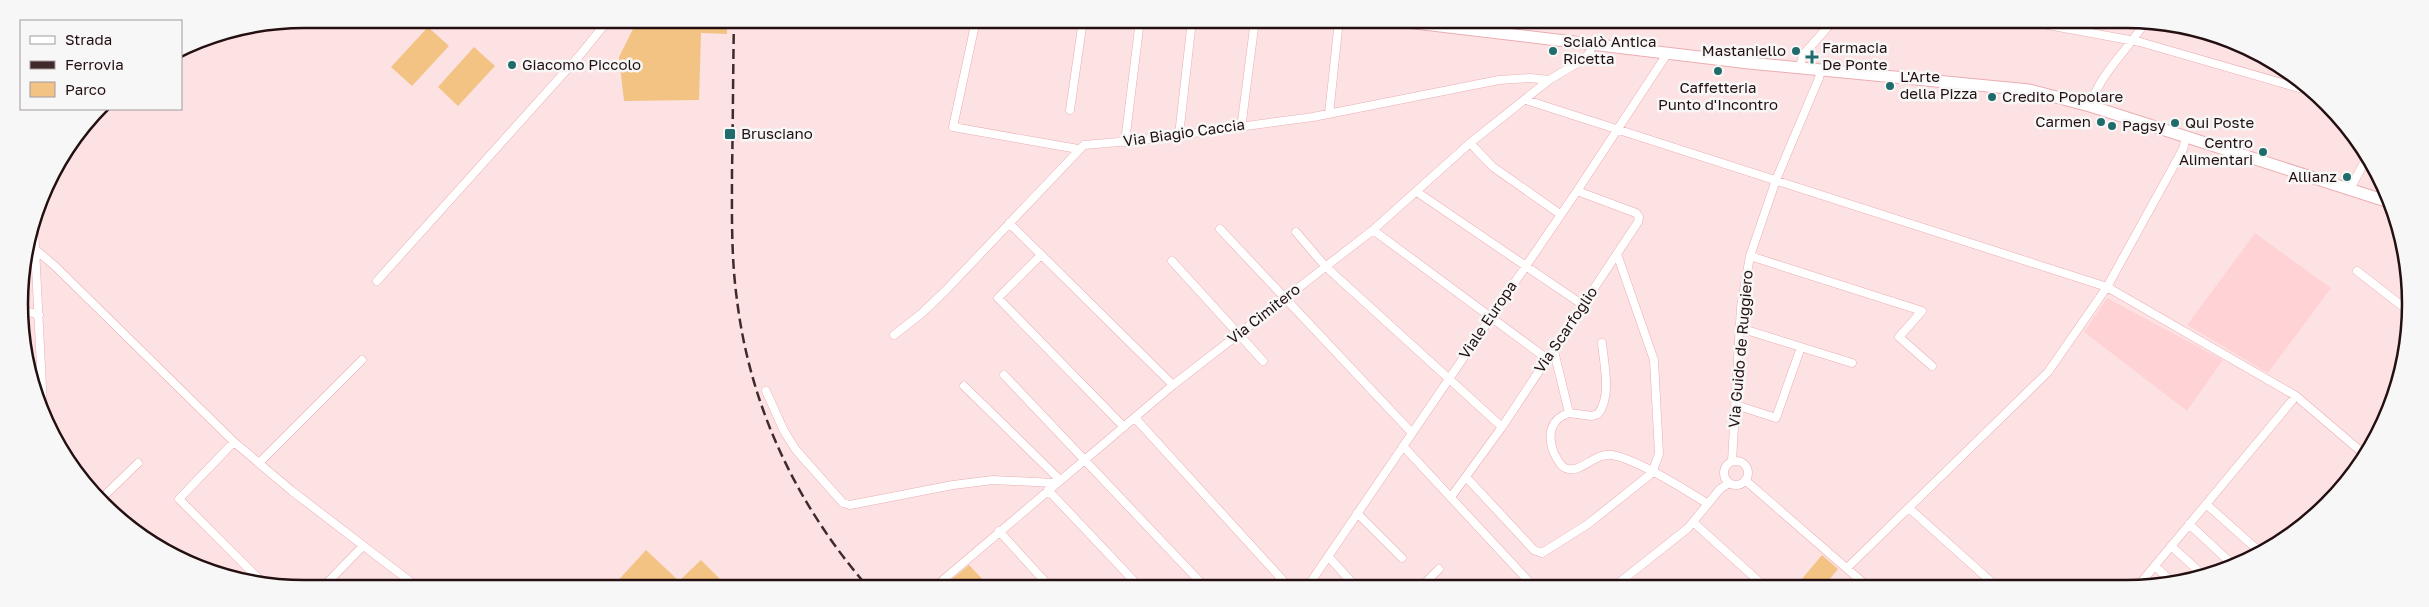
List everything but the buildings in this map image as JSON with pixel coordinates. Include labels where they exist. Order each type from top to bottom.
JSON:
[{"type":"street","points":[[377,281],[564,73],[602,27]]},
{"type":"street","points":[[974,27],[953,127],[1078,149]]},
{"type":"street","points":[[1070,110],[1082,27]]},
{"type":"street","points":[[1125,142],[1139,27]]},
{"type":"street","points":[[1179,135],[1191,27]]},
{"type":"street","points":[[1242,121],[1253,27]]},
{"type":"street","points":[[1329,114],[1338,27]]},
{"type":"street","points":[[1446,27],[1667,54],[2029,90],[2090,106],[2380,199]]},
{"type":"street","points":[[1800,67],[1803,55],[1828,27]]},
{"type":"street","points":[[2058,27],[2134,41],[2297,87]]},
{"type":"street","points":[[2090,106],[2106,73],[2134,41],[2142,28]]},
{"type":"street","name":"Via Cimitero","points":[[943,580],[1173,385],[1284,297],[1373,230],[1470,143],[1549,80],[1581,61],[1590,53],[1591,45]]},
{"type":"street","name":"Viale Europa","points":[[1312,580],[1577,191],[1667,54]]},
{"type":"street","name":"Via Guido de Ruggiero","points":[[1732,461],[1740,328],[1750,256],[1776,180],[1819,78],[1820,69]]},
{"type":"street","name":"Via Biagio Caccia","points":[[1078,149],[1084,145],[1125,142],[1329,114],[1474,84],[1530,78],[1549,80]]},
{"type":"street","points":[[1526,100],[1616,131],[1776,180],[2107,287],[2296,396],[2360,450]]},
{"type":"street","points":[[1847,568],[1910,509],[2048,372],[2107,287],[2183,150],[2186,137]]},
{"type":"street","points":[[1470,143],[1493,167],[1560,214]]},
{"type":"street","points":[[894,335],[922,314],[945,291],[1078,149]]},
{"type":"street","points":[[2350,189],[2364,164]]},
{"type":"street","name":"Via Scarfoglio","points":[[1451,496],[1502,427],[1553,347],[1638,222],[1639,217],[1636,213],[1577,191]]},
{"type":"street","points":[[1417,192],[1583,305]]},
{"type":"street","points":[[1008,223],[1173,385]]},
{"type":"street","points":[[1220,229],[1412,433]]},
{"type":"street","points":[[1373,230],[1546,358]]},
{"type":"street","points":[[1296,232],[1325,266],[1450,377],[1502,427]]},
{"type":"street","points":[[35,240],[42,393]]},
{"type":"street","points":[[36,250],[56,266],[234,442],[408,580]]},
{"type":"street","points":[[1466,477],[1534,550],[1542,553],[1588,524],[1652,472],[1659,454],[1654,360],[1617,254]]},
{"type":"street","points":[[1041,255],[998,298],[1124,427]]},
{"type":"street","points":[[1750,256],[1922,311],[1899,337],[1932,366]]},
{"type":"street","points":[[1172,261],[1263,361]]},
{"type":"street","points":[[2357,271],[2402,306]]},
{"type":"street","points":[[28,312],[39,315]]},
{"type":"street","points":[[1740,328],[1852,364]]},
{"type":"street","points":[[1602,343],[1606,397],[1602,409],[1598,414],[1592,416],[1569,413],[1555,422],[1549,434],[1550,442],[1560,464],[1566,468],[1575,469],[1596,458],[1612,455],[1652,472],[1708,504]]},
{"type":"street","points":[[1553,347],[1569,413]]},
{"type":"street","points":[[1736,405],[1776,418],[1802,347]]},
{"type":"street","points":[[259,463],[362,360]]},
{"type":"street","points":[[1004,375],[1198,580]]},
{"type":"street","points":[[964,386],[1058,482]]},
{"type":"street","points":[[766,392],[784,431],[796,450],[843,503],[850,506],[953,485],[993,480],[1058,482]]},
{"type":"street","points":[[2144,579],[2296,396]]},
{"type":"street","points":[[1135,418],[1283,580]]},
{"type":"street","points":[[234,442],[179,498],[255,575]]},
{"type":"street","points":[[1404,446],[1528,580]]},
{"type":"street","points":[[1622,580],[1692,522],[1720,489],[1729,483],[1739,484],[1745,480],[1748,473],[1746,466],[1739,461],[1732,461],[1724,469],[1724,477],[1729,483]]},
{"type":"street","points":[[105,495],[138,463]]},
{"type":"street","points":[[1745,480],[1860,580]]},
{"type":"street","points":[[1048,490],[1133,580]]},
{"type":"street","points":[[2206,504],[2255,548]]},
{"type":"street","points":[[1910,509],[1989,580]]},
{"type":"street","points":[[1357,513],[1402,558]]},
{"type":"street","points":[[1692,522],[1757,580]]},
{"type":"street","points":[[2189,524],[2227,560]]},
{"type":"street","points":[[999,531],[1044,580]]},
{"type":"street","points":[[330,580],[363,546]]},
{"type":"street","points":[[2171,546],[2197,570]]},
{"type":"street","points":[[1329,558],[1349,580]]},
{"type":"street","points":[[2155,566],[2166,576]]},
{"type":"street","points":[[1428,580],[1439,568]]},
{"type":"shaded area","points":[[2255,233],[2331,288],[2268,373],[2187,325]]},
{"type":"shaded area","points":[[2107,298],[2223,360],[2187,411],[2084,332]]},
{"type":"green space","points":[[428,27],[449,46],[412,86],[391,67]]},
{"type":"green space","points":[[634,27],[727,27],[727,34],[701,33],[699,100],[624,101],[619,57]]},
{"type":"green space","points":[[474,47],[495,66],[458,106],[438,87]]},
{"type":"green space","points":[[646,550],[678,580],[618,580]]},
{"type":"green space","points":[[1822,555],[1838,569],[1829,580],[1801,580]]},
{"type":"green space","points":[[701,560],[721,580],[680,580]]},
{"type":"green space","points":[[969,565],[983,580],[953,580]]},
{"type":"railway","points":[[734,27],[732,235],[735,284],[743,340],[765,416],[781,453],[819,522],[862,580]]},
{"type":"place","name":"Scialò Antica Ricetta","points":[[1553,51]]},
{"type":"place","name":"Mastaniello","points":[[1796,51]]},
{"type":"place","name":"Farmacia De Ponte","points":[[1812,57]]},
{"type":"place","name":"Giacomo Piccolo","points":[[512,65]]},
{"type":"place","name":"Caffetteria Punto d'Incontro","points":[[1718,71]]},
{"type":"place","name":"L'Arte della Pizza","points":[[1890,86]]},
{"type":"place","name":"Credito Popolare","points":[[1992,97]]},
{"type":"place","name":"Carmen","points":[[2101,122]]},
{"type":"place","name":"Qui Poste","points":[[2175,123]]},
{"type":"place","name":"Pagsy","points":[[2112,126]]},
{"type":"place","name":"Brusciano","points":[[730,134]]},
{"type":"place","name":"Centro Alimentari","points":[[2263,152]]},
{"type":"place","name":"Allianz","points":[[2347,177]]}]
